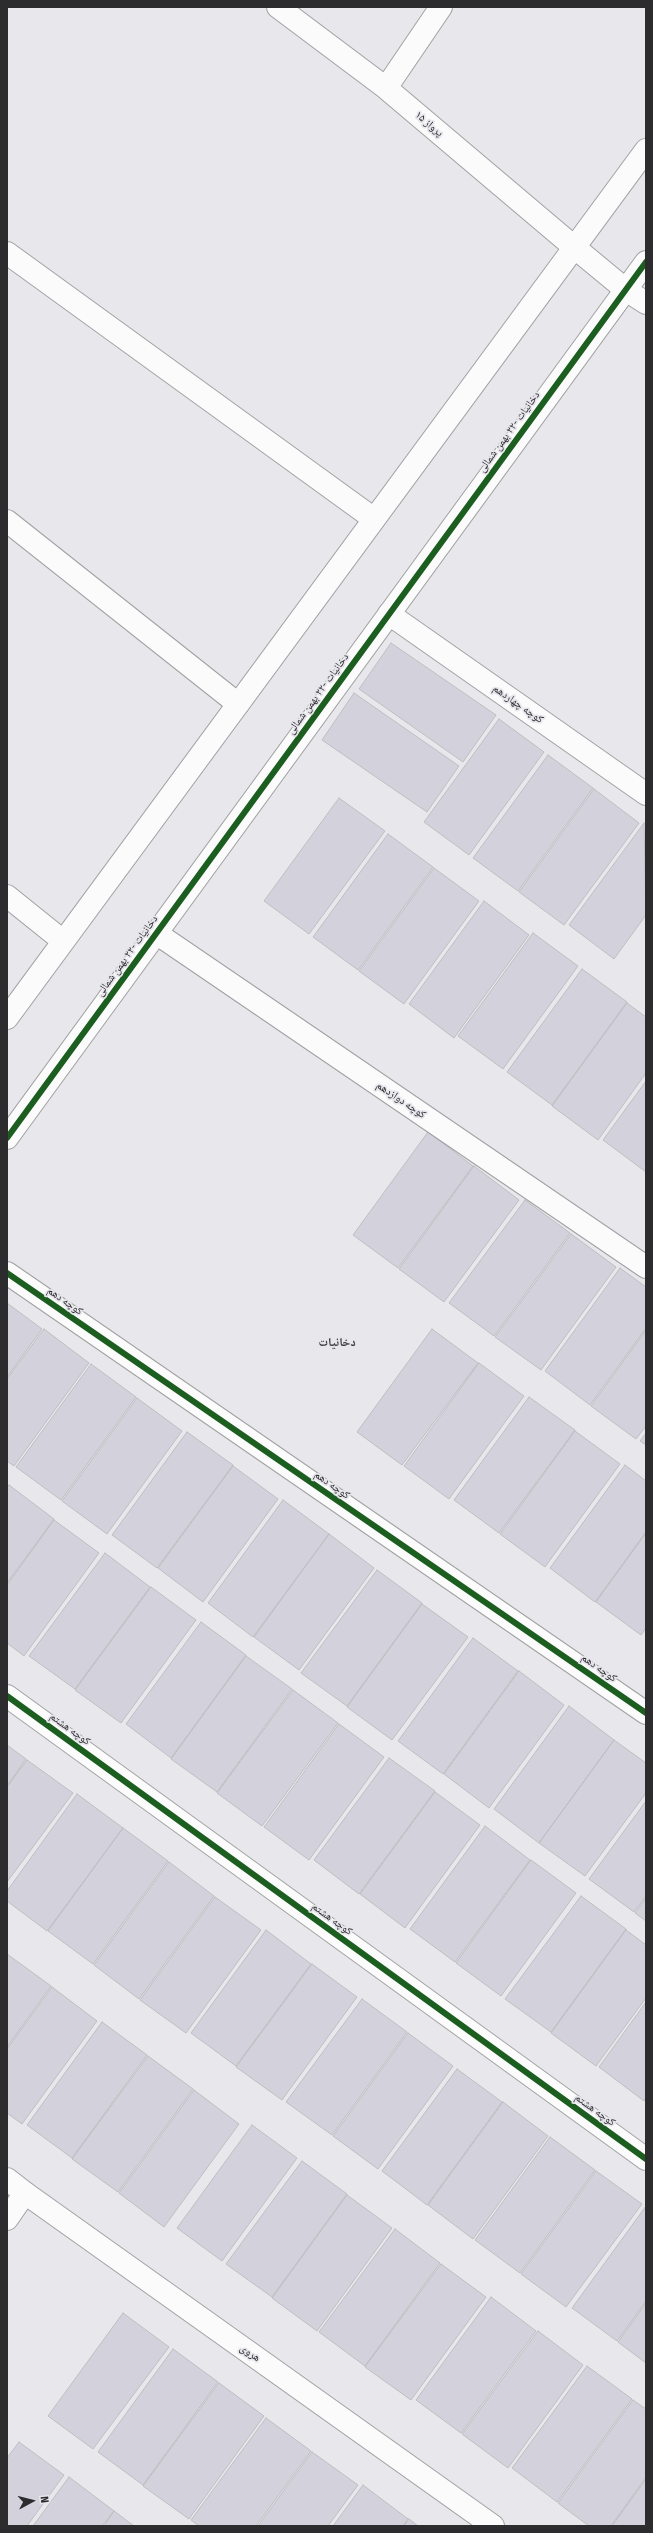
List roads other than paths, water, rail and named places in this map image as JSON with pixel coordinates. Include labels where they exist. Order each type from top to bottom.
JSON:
[{"type":"street","name":"پرواز ۱۵","points":[[278,7],[386,88],[574,247],[626,290],[646,303]]},
{"type":"street","points":[[386,88],[441,7]]},
{"type":"street","points":[[7,1018],[646,150]]},
{"type":"street","points":[[7,253],[374,519]]},
{"type":"street","name":"دخانیات -۲۲ بهمن شمالی","points":[[7,1138],[646,262]]},
{"type":"street","points":[[7,521],[238,704]]},
{"type":"street","name":"کوچه چهاردهم","points":[[389,614],[646,794]]},
{"type":"street","points":[[7,896],[63,942]]},
{"type":"street","name":"کوچه دوازدهم","points":[[156,933],[646,1267]]},
{"type":"street","name":"کوچه دهم","points":[[7,1273],[646,1713]]},
{"type":"street","name":"کوچه هشتم","points":[[7,1696],[646,2159]]},
{"type":"street","name":"هروی","points":[[7,2179],[493,2526]]},
{"type":"street","points":[[7,2219],[25,2193]]},
{"type":"district","name":"دخانیات","points":[[337,1343]]}]
